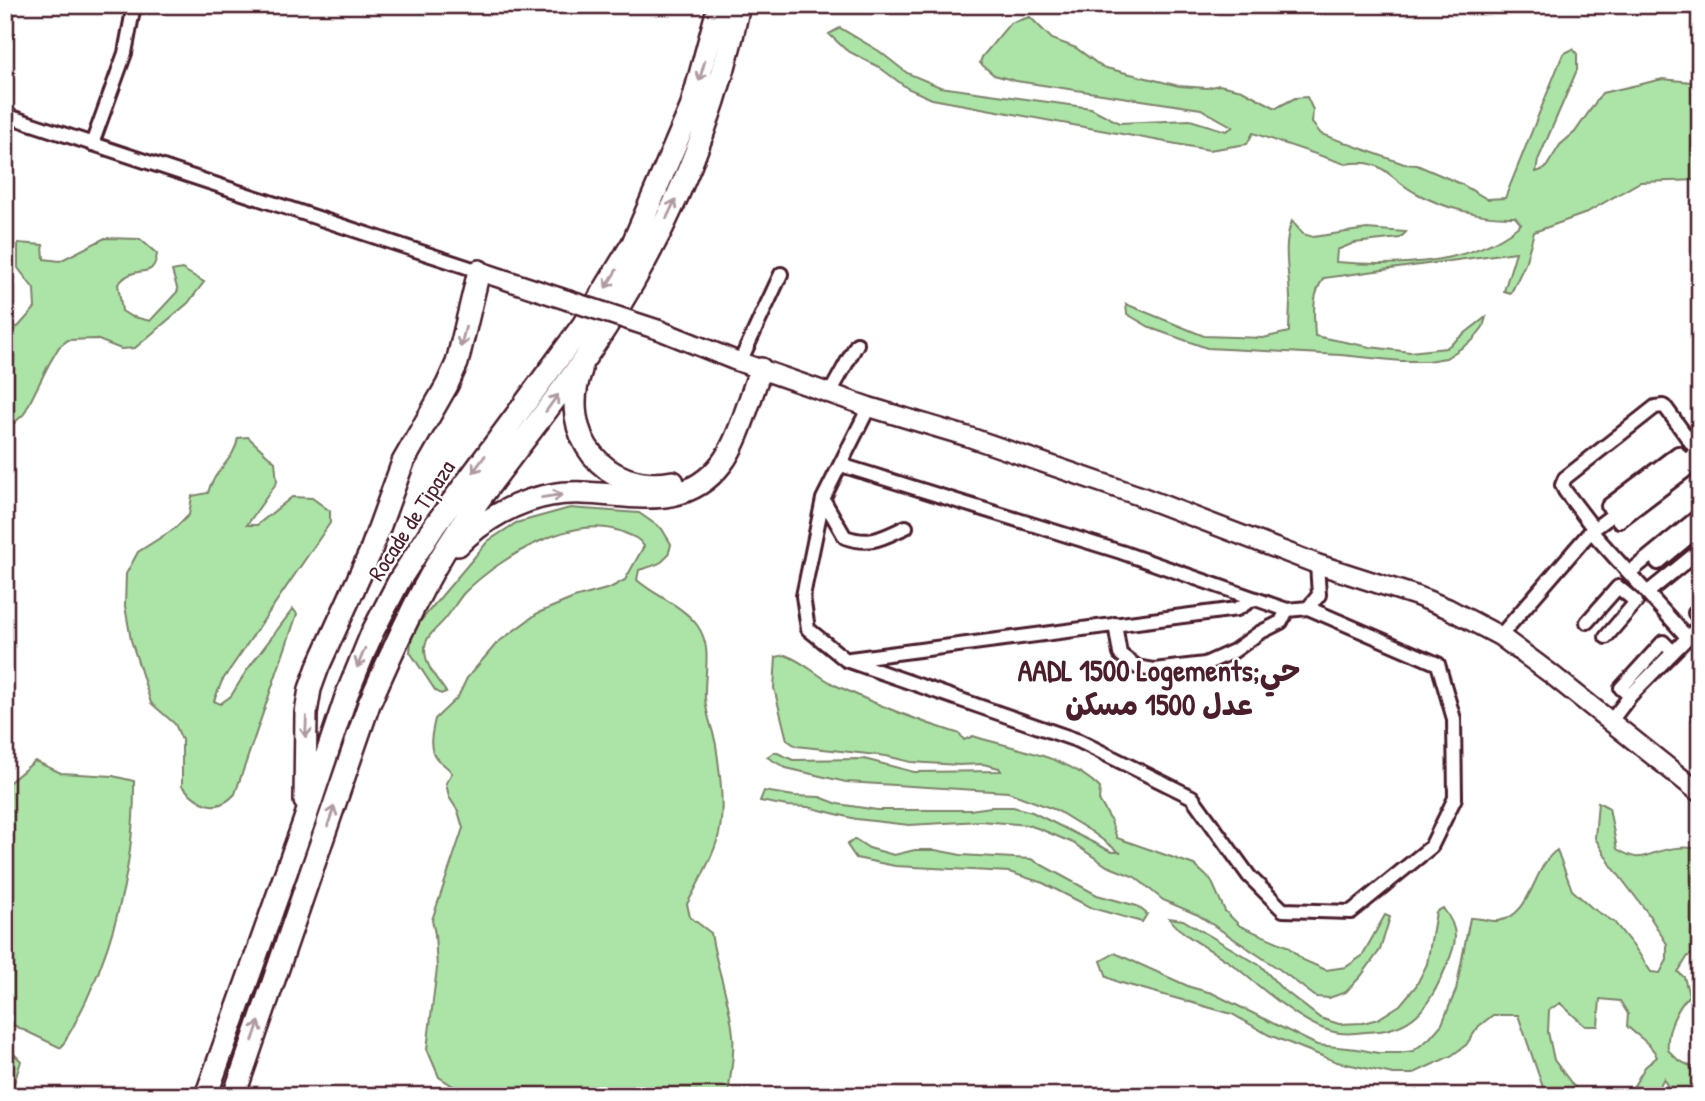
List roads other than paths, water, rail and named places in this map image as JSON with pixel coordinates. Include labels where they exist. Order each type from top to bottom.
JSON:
[{"type":"highway","name":"Rocade de Tipaza","points":[[205,1096],[347,694],[372,633],[400,579],[455,497],[583,325],[633,243],[691,108],[719,5]]},
{"type":"highway","name":"Rocade de Tipaza","points":[[234,1096],[369,704],[422,591],[474,508],[606,328],[652,248],[710,118],[739,5]]},
{"type":"highway","points":[[304,822],[306,713],[310,689],[370,553],[403,462],[457,363],[479,271]]},
{"type":"highway","points":[[606,328],[585,359],[578,380],[575,419],[582,440],[596,459],[611,472],[631,482],[654,486],[677,481],[695,472],[710,458],[722,436],[750,365]]},
{"type":"highway","points":[[422,591],[441,564],[483,523],[528,501],[551,495],[575,494],[646,499],[667,497],[692,489],[712,475],[725,460],[750,365]]},
{"type":"street","points":[[92,144],[125,53],[134,5]]},
{"type":"street","points":[[5,115],[659,330],[869,407],[969,437],[1124,490],[1317,564],[1417,596],[1500,636],[1700,793]]},
{"type":"street","points":[[750,365],[781,274]]},
{"type":"street","points":[[830,393],[857,344]]},
{"type":"street","points":[[1500,636],[1592,530],[1684,461],[1696,444],[1666,408],[1658,406],[1566,476],[1562,485],[1592,530],[1647,593],[1700,645]]},
{"type":"street","points":[[841,465],[1121,552],[1287,610],[1308,608],[1438,663],[1454,719],[1455,798],[1431,847],[1351,912],[1283,910],[1249,876],[1192,797],[1079,741],[846,660],[808,629],[803,596],[823,499],[869,407]]},
{"type":"street","points":[[823,499],[845,537],[872,542],[906,527]]},
{"type":"street","points":[[1626,594],[1634,578],[1652,555],[1700,515]]},
{"type":"street","points":[[1652,555],[1658,563],[1700,528]]},
{"type":"street","points":[[1647,593],[1700,550]]},
{"type":"street","points":[[1308,608],[1319,595],[1317,564]]},
{"type":"street","points":[[1587,622],[1618,587],[1636,602],[1606,637]]},
{"type":"street","points":[[846,660],[1237,609],[1253,599]]},
{"type":"street","points":[[1700,609],[1695,612],[1700,618]]},
{"type":"street","points":[[1115,624],[1120,654],[1137,667],[1154,670],[1205,664],[1234,651],[1259,633],[1281,622],[1287,610]]},
{"type":"street","points":[[1611,721],[1630,696],[1700,625]]},
{"type":"street","points":[[1700,707],[1700,718]]},
{"type":"district","name":"AADL 1500 Logements;حي عدل 1500 مسكن","points":[[1159,687]]}]
